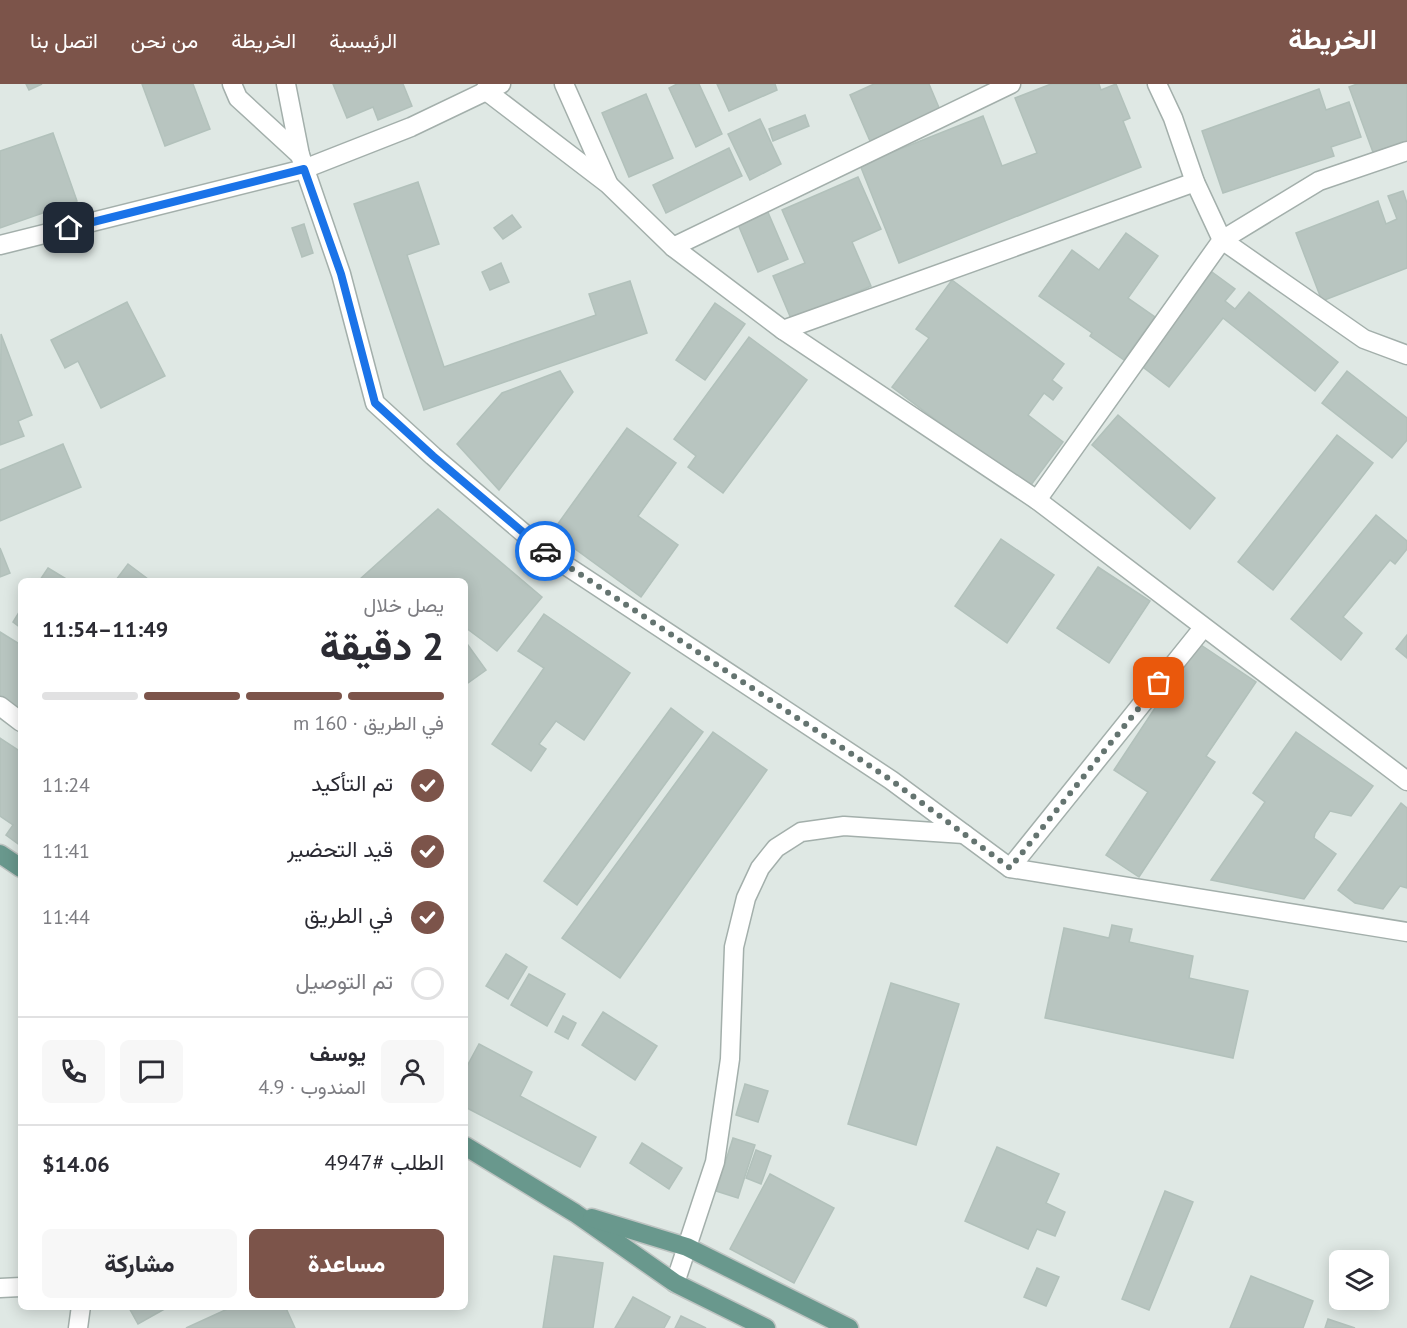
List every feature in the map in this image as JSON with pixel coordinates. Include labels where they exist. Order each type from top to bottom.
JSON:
[{"type":"main road","points":[[0,854],[18,866]]},
{"type":"main road","points":[[468,1148],[575,1213],[675,1283],[766,1328]]},
{"type":"main road","points":[[575,1213],[687,1247],[849,1328]]},
{"type":"street","points":[[231,84],[238,98],[302,162]]},
{"type":"street","points":[[286,84],[302,162],[341,274],[375,403],[433,456],[547,553],[891,780],[1010,868],[1407,932]]},
{"type":"street","points":[[564,84],[608,184]]},
{"type":"street","points":[[673,246],[1011,84]]},
{"type":"street","points":[[1157,84],[1173,118],[1195,182],[1222,240],[1364,339],[1407,355]]},
{"type":"street","points":[[0,245],[302,162],[411,127],[493,87],[608,184],[673,246],[783,330],[1037,500],[1407,781]]},
{"type":"street","points":[[1037,500],[1222,240],[1319,181],[1407,151]]},
{"type":"street","points":[[783,330],[1195,182]]},
{"type":"street","points":[[1010,868],[1203,628]]},
{"type":"street","points":[[0,706],[18,720]]},
{"type":"street","points":[[675,1283],[715,1162],[730,1059],[734,947],[746,898],[760,868],[776,848],[801,832],[844,826],[964,834]]},
{"type":"street","points":[[0,1288],[18,1287]]},
{"type":"street","points":[[78,1328],[80,1310]]},
{"type":"building","points":[[26,84],[42,84],[29,90]]},
{"type":"building","points":[[142,84],[193,84],[210,129],[165,146]]},
{"type":"building","points":[[333,84],[403,84],[412,106],[378,120],[373,107],[347,118]]},
{"type":"building","points":[[677,84],[699,84],[722,134],[696,147],[669,88]]},
{"type":"building","points":[[717,84],[775,84],[777,90],[729,111]]},
{"type":"building","points":[[874,84],[929,84],[940,110],[870,141],[850,95]]},
{"type":"building","points":[[1051,84],[1099,84],[1101,90],[1116,84],[1130,118],[1123,121],[1141,167],[899,263],[860,165],[983,116],[1002,166],[1037,153],[1015,98]]},
{"type":"building","points":[[1357,84],[1407,84],[1407,143],[1374,155],[1349,87]]},
{"type":"building","points":[[1319,89],[1326,110],[1349,102],[1361,137],[1331,147],[1334,156],[1223,193],[1202,131]]},
{"type":"building","points":[[646,94],[673,158],[629,177],[602,113]]},
{"type":"building","points":[[805,115],[809,126],[773,141],[769,129]]},
{"type":"building","points":[[760,119],[781,164],[750,180],[728,134]]},
{"type":"building","points":[[53,133],[77,201],[0,228],[0,151]]},
{"type":"building","points":[[729,148],[742,176],[666,213],[653,185]]},
{"type":"building","points":[[858,177],[881,229],[852,242],[871,286],[792,321],[773,276],[805,263],[782,210]]},
{"type":"building","points":[[418,182],[439,244],[407,255],[444,367],[596,315],[589,294],[630,281],[647,333],[424,410],[354,204]]},
{"type":"building","points":[[1403,191],[1407,203],[1407,268],[1322,301],[1296,233],[1378,201],[1386,224],[1397,219],[1388,196]]},
{"type":"building","points":[[767,210],[788,259],[758,272],[737,222]]},
{"type":"building","points":[[512,215],[521,227],[503,239],[494,228]]},
{"type":"building","points":[[304,224],[313,253],[302,257],[292,228]]},
{"type":"building","points":[[1126,233],[1158,256],[1128,298],[1155,317],[1124,360],[1090,336],[1092,333],[1039,296],[1072,250],[1099,270]]},
{"type":"building","points":[[501,263],[509,282],[490,290],[482,272]]},
{"type":"building","points":[[1212,272],[1235,289],[1225,301],[1235,309],[1249,292],[1338,362],[1315,391],[1223,318],[1169,387],[1139,364]]},
{"type":"building","points":[[952,280],[1064,364],[1052,380],[1062,388],[1053,400],[1044,393],[1028,415],[1063,442],[1028,489],[892,387],[929,338],[916,329]]},
{"type":"building","points":[[127,302],[165,376],[101,408],[78,361],[65,368],[51,340]]},
{"type":"building","points":[[715,303],[745,324],[705,380],[676,360]]},
{"type":"building","points":[[1,334],[32,415],[18,421],[24,436],[0,445]]},
{"type":"building","points":[[749,337],[807,380],[723,493],[688,467],[696,456],[674,439]]},
{"type":"building","points":[[560,371],[573,392],[499,490],[457,444],[502,393]]},
{"type":"building","points":[[1347,371],[1407,418],[1407,440],[1392,458],[1322,403]]},
{"type":"building","points":[[1118,415],[1215,498],[1190,529],[1092,445]]},
{"type":"building","points":[[627,428],[676,463],[638,516],[678,545],[641,597],[552,532]]},
{"type":"building","points":[[1337,435],[1373,463],[1273,590],[1238,562]]},
{"type":"building","points":[[63,444],[81,487],[0,521],[0,470]]},
{"type":"building","points":[[438,509],[542,597],[497,651],[468,629],[468,578],[361,578]]},
{"type":"building","points":[[1376,515],[1407,541],[1407,549],[1395,564],[1390,560],[1343,617],[1362,633],[1341,660],[1291,619]]},
{"type":"building","points":[[1001,539],[1054,575],[1007,643],[955,606]]},
{"type":"building","points":[[0,548],[10,573],[0,577]]},
{"type":"building","points":[[128,564],[147,578],[118,578]]},
{"type":"building","points":[[1098,567],[1150,601],[1109,663],[1057,628]]},
{"type":"building","points":[[48,568],[65,578],[41,578]]},
{"type":"building","points":[[18,614],[18,626],[13,622]]},
{"type":"building","points":[[544,614],[630,673],[584,740],[556,721],[539,744],[546,749],[531,771],[492,744],[544,668],[518,651]]},
{"type":"building","points":[[0,632],[18,643],[18,711],[0,700]]},
{"type":"building","points":[[1407,635],[1407,658],[1396,649]]},
{"type":"building","points":[[1198,643],[1256,682],[1206,756],[1215,762],[1139,877],[1106,855],[1148,792],[1114,770]]},
{"type":"building","points":[[468,645],[486,670],[468,683]]},
{"type":"building","points":[[671,708],[703,732],[577,905],[544,881]]},
{"type":"building","points":[[713,732],[767,770],[620,978],[562,938]]},
{"type":"building","points":[[1296,732],[1373,786],[1351,816],[1330,811],[1315,833],[1314,838],[1336,854],[1304,899],[1211,880],[1265,802],[1253,793]]},
{"type":"building","points":[[0,738],[18,750],[18,844],[6,835],[13,825],[0,816]]},
{"type":"building","points":[[1401,803],[1407,808],[1407,888],[1400,886],[1383,909],[1355,903],[1338,890]]},
{"type":"building","points":[[1112,925],[1132,929],[1129,942],[1193,956],[1189,978],[1248,991],[1233,1058],[1045,1018],[1064,928],[1109,938]]},
{"type":"building","points":[[506,954],[527,967],[508,999],[486,986]]},
{"type":"building","points":[[529,974],[565,994],[547,1026],[511,1005]]},
{"type":"building","points":[[891,983],[959,1004],[916,1145],[848,1124]]},
{"type":"building","points":[[603,1012],[657,1046],[635,1080],[582,1045]]},
{"type":"building","points":[[563,1016],[576,1023],[568,1039],[555,1032]]},
{"type":"building","points":[[479,1044],[532,1072],[520,1096],[596,1137],[580,1167],[468,1109],[468,1064]]},
{"type":"building","points":[[745,1084],[768,1091],[758,1122],[736,1115]]},
{"type":"building","points":[[733,1138],[755,1145],[738,1198],[716,1191]]},
{"type":"building","points":[[642,1143],[682,1168],[669,1189],[630,1163]]},
{"type":"building","points":[[997,1147],[1059,1174],[1046,1203],[1065,1212],[1055,1236],[1037,1229],[1028,1249],[965,1221]]},
{"type":"building","points":[[756,1150],[771,1156],[761,1184],[746,1178]]},
{"type":"building","points":[[770,1174],[834,1208],[794,1283],[730,1249]]},
{"type":"building","points":[[1165,1191],[1193,1202],[1149,1310],[1122,1299]]},
{"type":"building","points":[[554,1256],[603,1263],[593,1328],[543,1328]]},
{"type":"building","points":[[1037,1268],[1059,1277],[1046,1306],[1024,1297]]},
{"type":"building","points":[[1251,1276],[1313,1301],[1303,1328],[1230,1328]]},
{"type":"building","points":[[633,1297],[670,1317],[664,1328],[615,1328]]},
{"type":"building","points":[[130,1310],[163,1310],[138,1324]]},
{"type":"building","points":[[225,1310],[287,1310],[295,1328],[186,1328]]},
{"type":"building","points":[[681,1316],[706,1328],[675,1328]]},
{"type":"building","points":[[1328,1319],[1355,1328],[1325,1328]]},
{"type":"way so far","points":[[545,551],[891,780],[1010,868],[1159,683]]},
{"type":"route","points":[[69,228],[304,169],[341,274],[375,403],[433,456],[545,551]]}]
